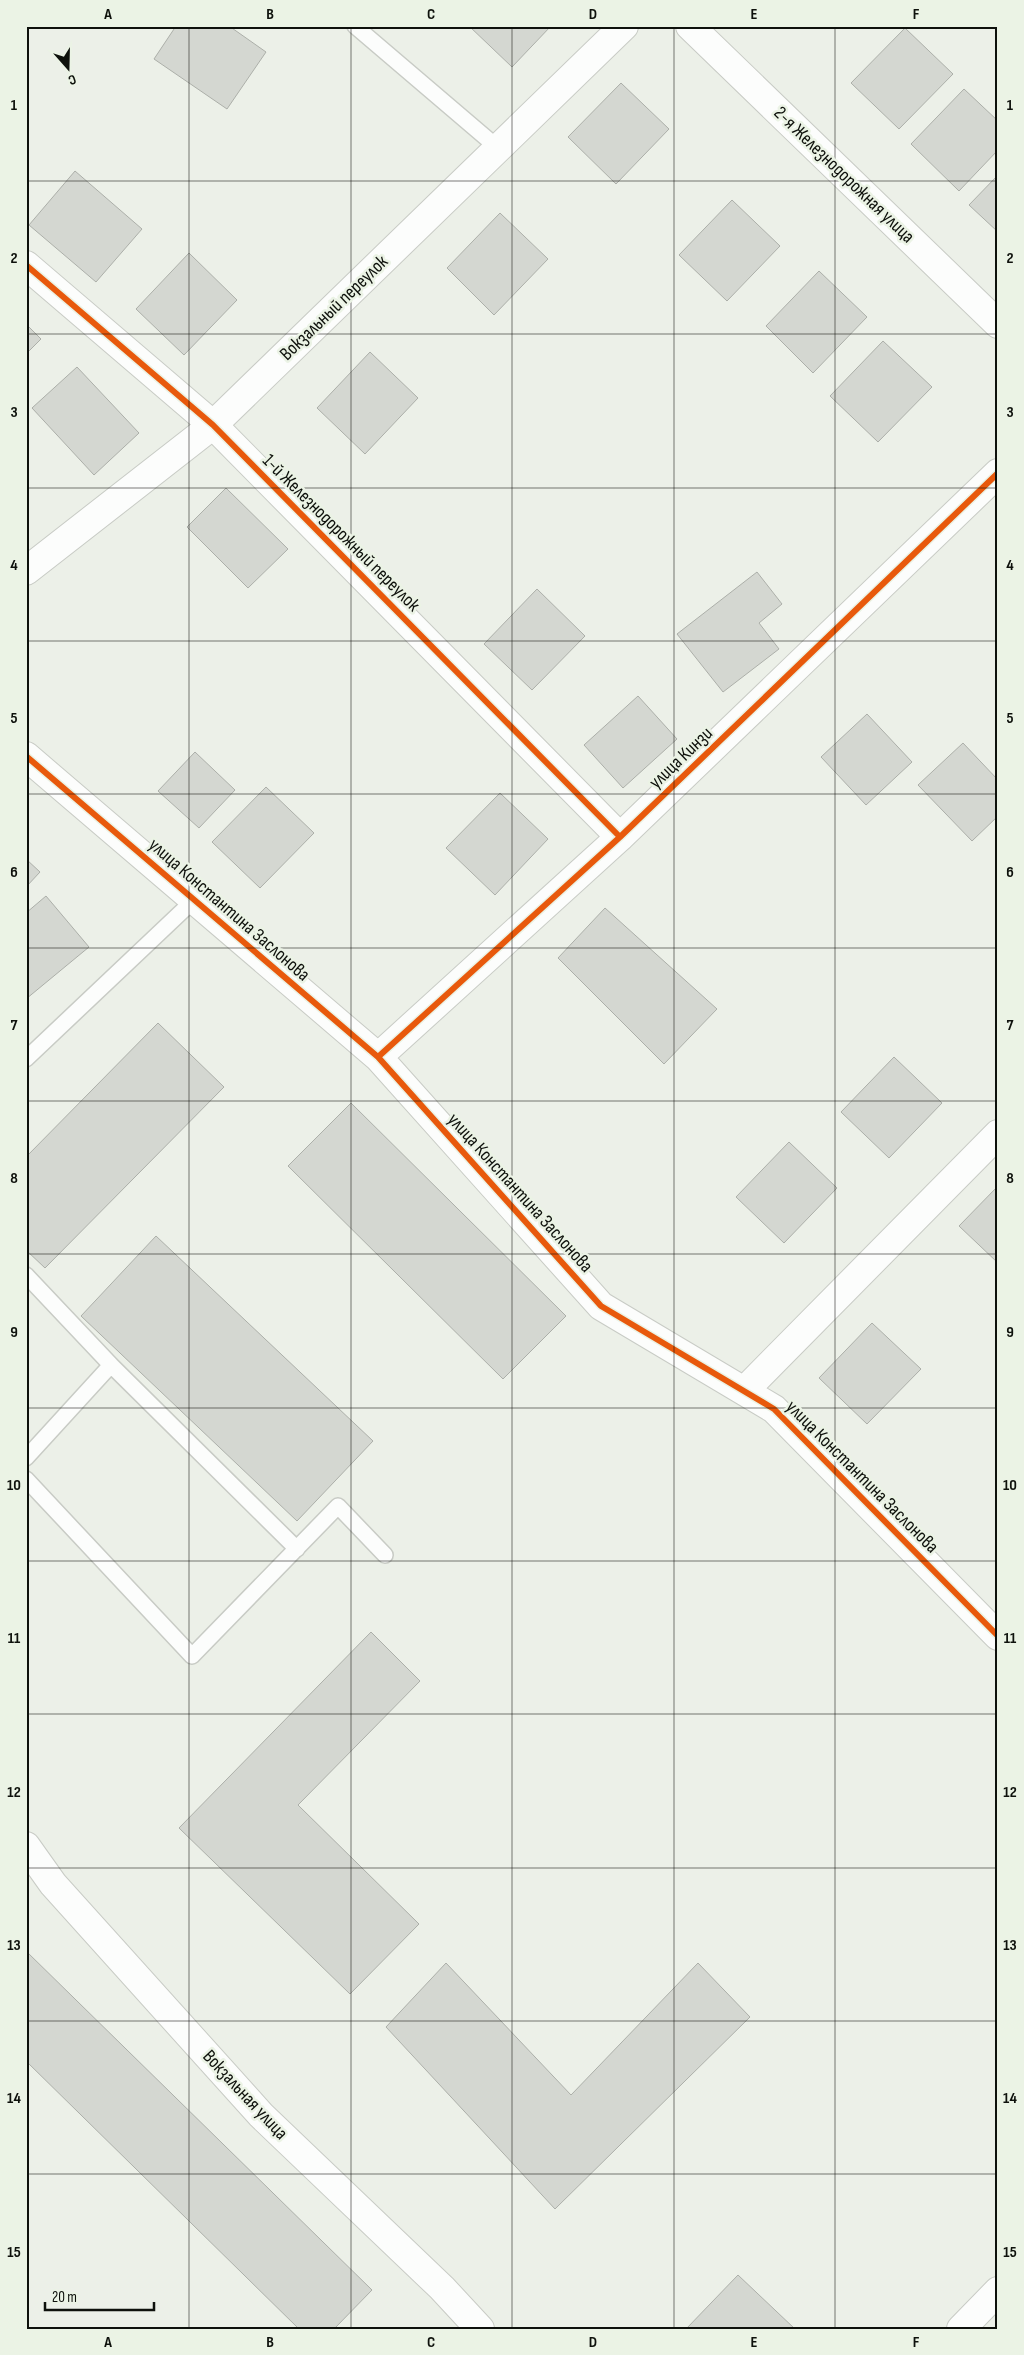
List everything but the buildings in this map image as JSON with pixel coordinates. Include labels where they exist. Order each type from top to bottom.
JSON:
[{"type":"street","name":"Вокзальный переулок","points":[[26,571],[214,425],[624,26]]},
{"type":"street","name":"2-я Железнодорожная улица","points":[[690,26],[998,324]]},
{"type":"street","name":"1-й Железнодорожный переулок","points":[[26,265],[214,425],[620,837]]},
{"type":"street","name":"улица Кинзи","points":[[378,1058],[620,837],[998,473]]},
{"type":"street","name":"улица Константина Заслонова","points":[[26,756],[378,1058],[602,1306],[774,1409],[998,1636]]},
{"type":"street","points":[[744,1391],[998,1134]]},
{"type":"street","name":"Вокзальная улица","points":[[26,1846],[53,1884],[261,2115],[442,2288],[480,2329]]},
{"type":"street","points":[[961,2329],[998,2291]]},
{"type":"lane","points":[[355,26],[498,148]]},
{"type":"lane","points":[[26,1060],[194,900]]},
{"type":"lane","points":[[26,1275],[111,1365],[297,1549]]},
{"type":"lane","points":[[26,1458],[111,1365]]},
{"type":"lane","points":[[26,1478],[192,1656],[338,1506],[385,1555]]},
{"type":"cycle path","points":[[26,265],[213,425],[620,837]]},
{"type":"cycle path","points":[[378,1057],[620,837],[998,473]]},
{"type":"cycle path","points":[[26,756],[378,1057],[601,1306],[774,1409],[998,1636]]}]
